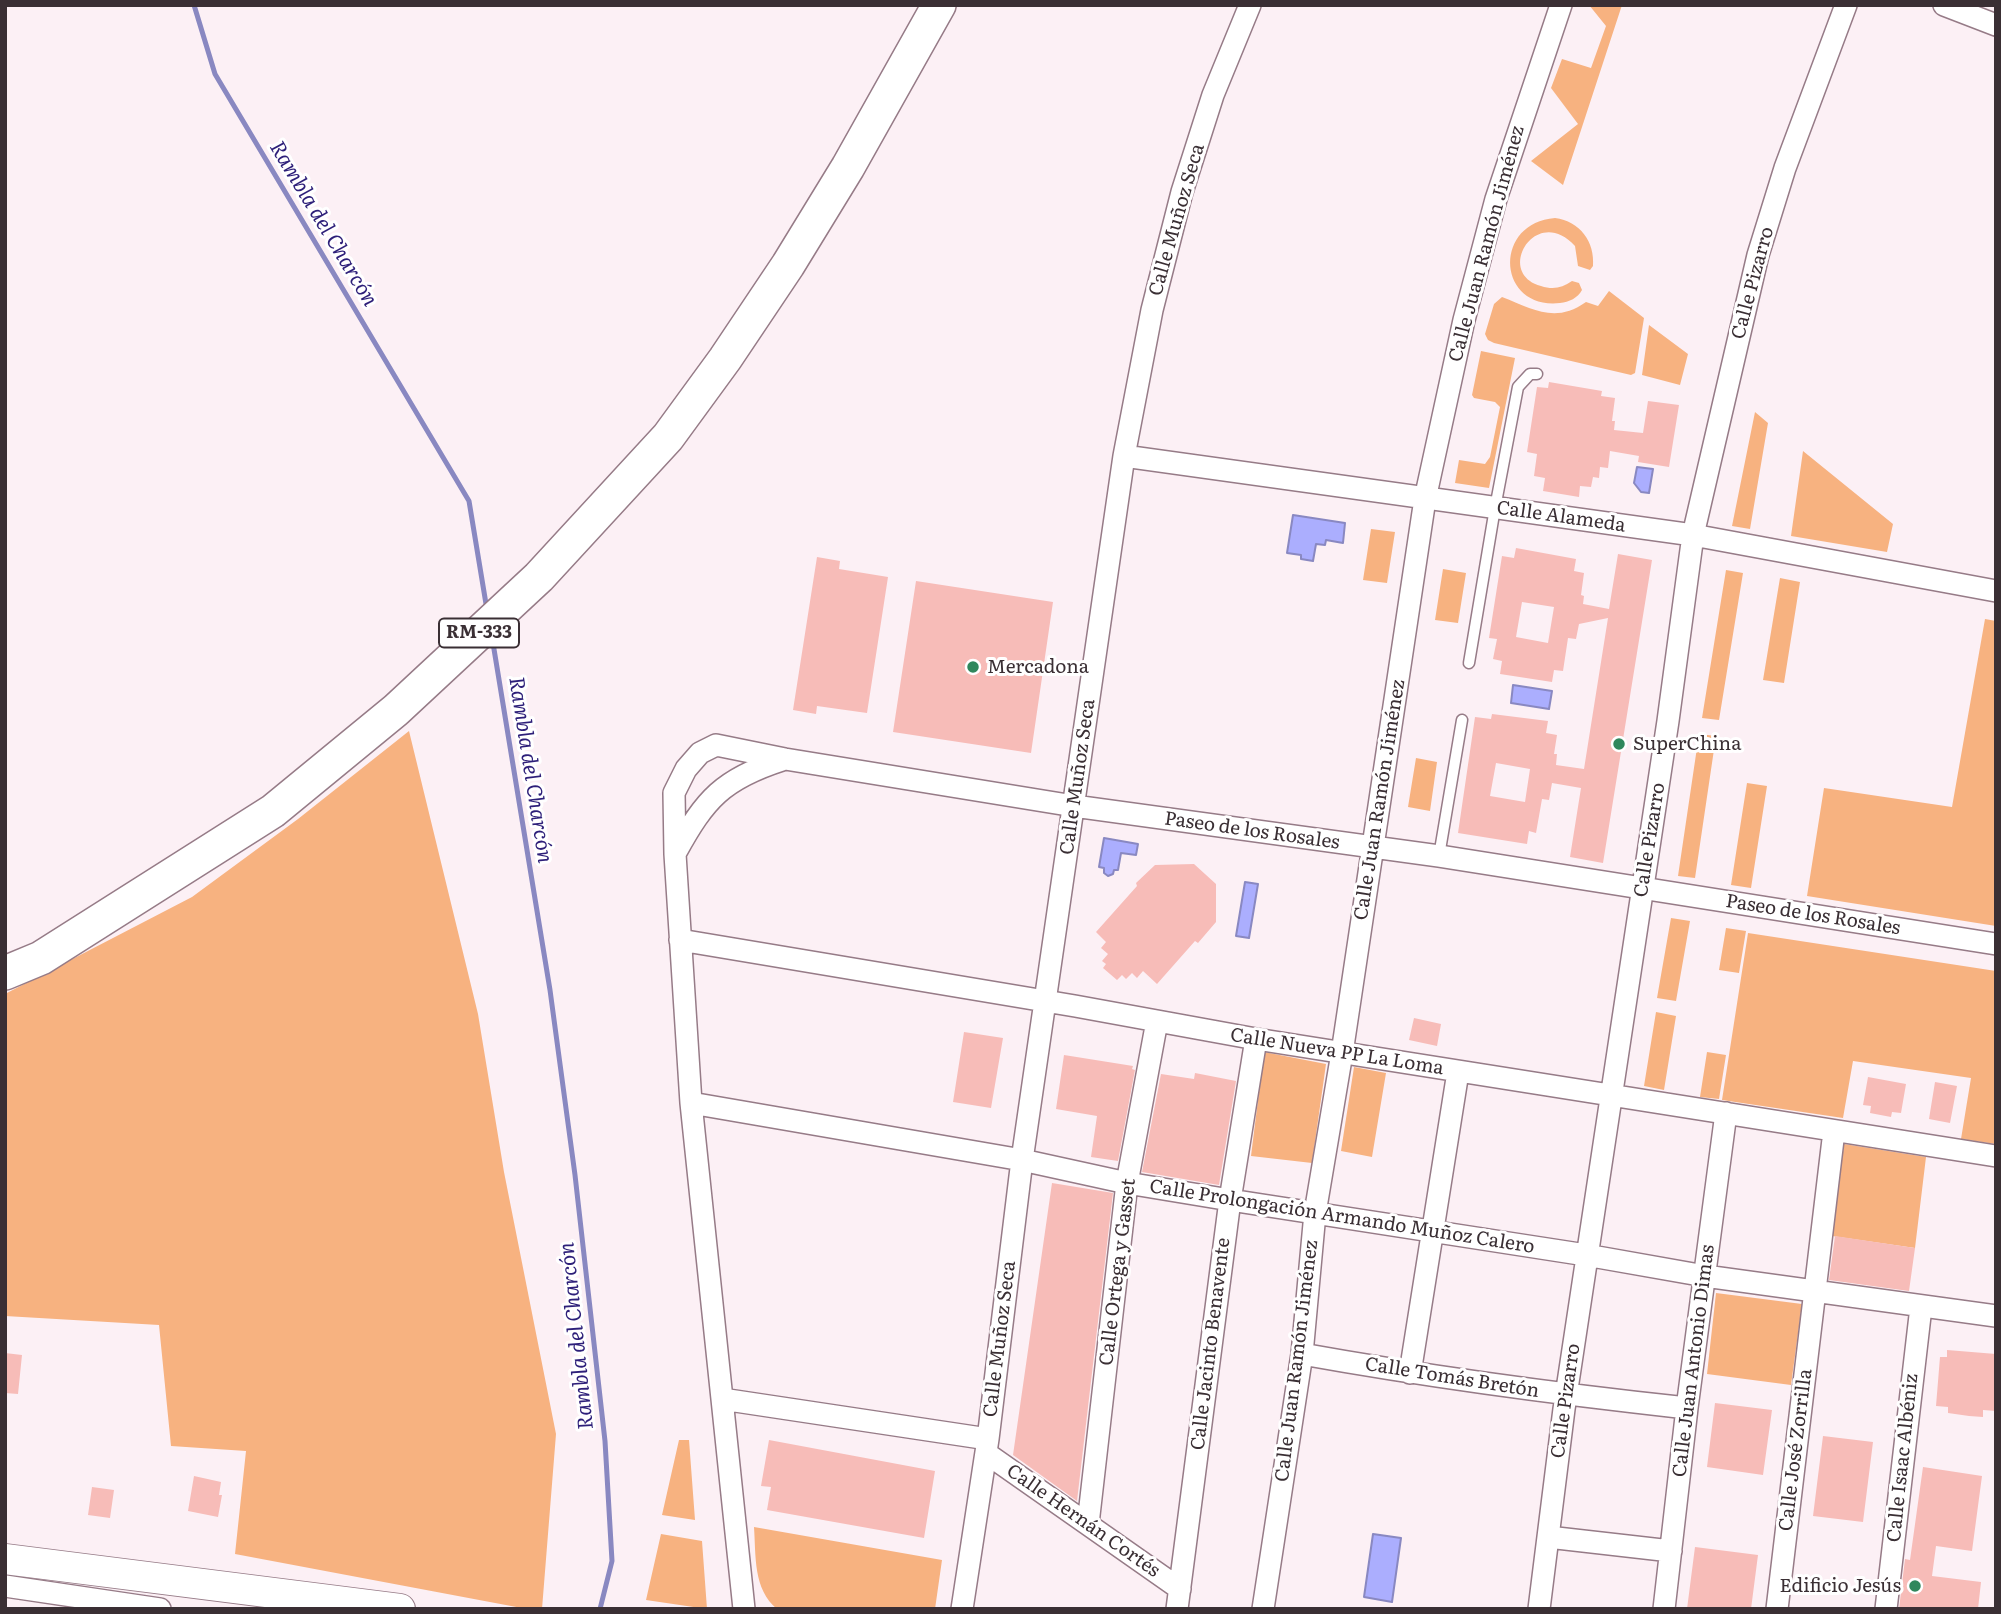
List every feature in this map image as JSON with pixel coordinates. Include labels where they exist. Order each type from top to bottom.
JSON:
[{"type":"main road","name":"RM-333","points":[[5,973],[41,958],[273,811],[396,710],[529,586],[668,437],[725,359],[788,265],[848,167],[939,5]]},
{"type":"main road","points":[[5,1559],[227,1598],[400,1609]]},
{"type":"street","name":"Calle Muñoz Seca","points":[[962,1609],[987,1446],[1022,1160],[1124,456],[1152,310],[1182,192],[1213,95],[1250,5]]},
{"type":"street","name":"Calle Juan Ramón Jiménez","points":[[1263,1609],[1302,1354],[1315,1213],[1342,1053],[1425,499],[1464,320],[1496,198],[1561,5]]},
{"type":"street","name":"Calle Pizarro","points":[[1539,1609],[1586,1255],[1668,721],[1693,535],[1758,255],[1785,169],[1846,5]]},
{"type":"street","points":[[1944,5],[1996,26]]},
{"type":"street","name":"Calle Alameda","points":[[1124,456],[1693,535],[1996,591]]},
{"type":"street","name":"Paseo de los Rosales","points":[[675,854],[674,793],[677,784],[700,753],[716,745],[785,759],[1074,806],[1439,856],[1996,944]]},
{"type":"street","points":[[744,1609],[691,1103],[675,854],[698,813],[715,794],[757,768],[785,759]]},
{"type":"street","name":"Calle Nueva PP La Loma","points":[[680,940],[1256,1039],[1996,1156]]},
{"type":"street","name":"Calle Ortega y Gasset","points":[[1088,1524],[1128,1183],[1157,1021]]},
{"type":"street","name":"Calle Jacinto Benavente","points":[[1178,1599],[1230,1200],[1256,1039]]},
{"type":"street","points":[[1410,1373],[1458,1072]]},
{"type":"street","name":"Calle Prolongación Armando Muñoz Calero","points":[[691,1103],[1022,1160],[1128,1183],[1230,1200],[1705,1276],[1996,1316]]},
{"type":"street","name":"Calle Juan Antonio Dimas","points":[[1664,1609],[1686,1408],[1726,1112]]},
{"type":"street","name":"Calle José Zorrilla","points":[[1777,1609],[1834,1131]]},
{"type":"street","name":"Calle Isaac Albéniz","points":[[1886,1609],[1922,1307]]},
{"type":"street","name":"Calle Tomás Bretón","points":[[1302,1354],[1410,1373],[1566,1395],[1686,1408]]},
{"type":"street","name":"Calle Muñoz Seca","points":[[722,1399],[987,1446]]},
{"type":"street","name":"Calle Hernán Cortés","points":[[987,1446],[1088,1524],[1178,1599]]},
{"type":"street","points":[[1548,1537],[1671,1550]]},
{"type":"street","points":[[5,1586],[160,1609]]},
{"type":"lane","points":[[1469,663],[1518,387],[1530,374],[1537,374]]},
{"type":"lane","points":[[1439,856],[1462,720]]},
{"type":"shaded area","points":[[1589,5],[1622,5],[1563,185],[1531,161],[1578,124],[1551,88],[1562,59],[1591,68],[1606,26]]},
{"type":"shaded area","points":[[1555,218],[1572,223],[1584,234],[1591,249],[1593,266],[1590,270],[1578,266],[1575,246],[1560,235],[1547,232],[1535,236],[1526,245],[1521,256],[1521,268],[1527,279],[1550,288],[1557,288],[1572,281],[1579,283],[1582,290],[1570,301],[1539,302],[1524,293],[1514,280],[1510,265],[1512,249],[1520,234],[1535,223]]},
{"type":"shaded area","points":[[1609,291],[1644,318],[1635,373],[1631,375],[1494,343],[1488,340],[1485,334],[1494,304],[1502,297],[1534,310],[1554,313],[1575,309],[1586,302],[1598,306]]},
{"type":"shaded area","points":[[1649,325],[1688,354],[1680,385],[1642,375]]},
{"type":"shaded area","points":[[1481,351],[1515,358],[1489,488],[1455,483],[1459,460],[1485,464],[1490,457],[1500,407],[1495,402],[1474,398],[1472,395]]},
{"type":"shaded area","points":[[1755,412],[1768,423],[1750,529],[1732,526]]},
{"type":"shaded area","points":[[1803,451],[1893,524],[1887,552],[1791,536]]},
{"type":"shaded area","points":[[1371,529],[1395,532],[1387,583],[1363,580]]},
{"type":"shaded area","points":[[1443,569],[1466,573],[1458,623],[1435,620]]},
{"type":"shaded area","points":[[1726,570],[1743,573],[1719,720],[1702,718]]},
{"type":"shaded area","points":[[1780,578],[1800,582],[1784,683],[1763,680]]},
{"type":"shaded area","points":[[1985,619],[1996,621],[1996,926],[1807,896],[1824,788],[1952,807]]},
{"type":"shaded area","points":[[409,731],[478,1014],[504,1172],[556,1434],[542,1609],[527,1609],[235,1554],[246,1451],[171,1446],[159,1325],[5,1316],[5,994],[192,897],[298,819]]},
{"type":"shaded area","points":[[1699,734],[1716,736],[1695,878],[1678,876]]},
{"type":"shaded area","points":[[1416,758],[1437,762],[1430,811],[1408,807]]},
{"type":"shaded area","points":[[1747,783],[1767,786],[1751,888],[1731,885]]},
{"type":"shaded area","points":[[1671,918],[1690,921],[1676,1001],[1657,998]]},
{"type":"shaded area","points":[[1726,928],[1746,931],[1739,973],[1719,970]]},
{"type":"shaded area","points":[[1748,933],[1996,971],[1996,1144],[1961,1139],[1971,1078],[1853,1061],[1843,1118],[1722,1100]]},
{"type":"shaded area","points":[[1656,1012],[1676,1016],[1664,1090],[1644,1086]]},
{"type":"shaded area","points":[[1264,1052],[1326,1064],[1312,1163],[1251,1156]]},
{"type":"shaded area","points":[[1707,1052],[1726,1055],[1719,1099],[1700,1097]]},
{"type":"shaded area","points":[[1354,1067],[1386,1073],[1372,1157],[1341,1151]]},
{"type":"shaded area","points":[[1844,1144],[1926,1157],[1915,1248],[1832,1236]]},
{"type":"shaded area","points":[[1716,1293],[1802,1304],[1791,1385],[1707,1374]]},
{"type":"shaded area","points":[[679,1440],[689,1440],[695,1520],[662,1515]]},
{"type":"shaded area","points":[[754,1527],[942,1560],[935,1609],[777,1609],[769,1601],[760,1582]]},
{"type":"shaded area","points":[[661,1534],[702,1541],[707,1609],[646,1600]]},
{"type":"water","points":[[1637,467],[1653,469],[1649,493],[1641,492],[1634,483]]},
{"type":"water","points":[[1293,515],[1345,523],[1343,543],[1326,540],[1325,545],[1316,544],[1313,561],[1301,559],[1301,555],[1287,553]]},
{"type":"water","points":[[1513,685],[1552,691],[1549,709],[1511,703]]},
{"type":"water","points":[[1104,838],[1138,844],[1136,855],[1121,853],[1118,870],[1108,876],[1104,873],[1104,868],[1099,867]]},
{"type":"water","points":[[1245,882],[1258,884],[1249,938],[1236,936]]},
{"type":"water","points":[[1373,1534],[1401,1538],[1392,1602],[1364,1597]]},
{"type":"building","points":[[1549,382],[1602,391],[1601,396],[1615,398],[1612,421],[1615,421],[1614,430],[1643,433],[1648,401],[1679,405],[1669,467],[1638,462],[1639,456],[1610,451],[1608,468],[1600,467],[1599,478],[1593,477],[1591,487],[1580,486],[1579,497],[1543,491],[1545,478],[1534,476],[1537,454],[1527,452],[1537,387],[1548,388]]},
{"type":"building","points":[[1516,548],[1576,559],[1574,571],[1584,573],[1581,595],[1584,596],[1583,604],[1609,609],[1618,554],[1652,560],[1603,863],[1570,857],[1581,788],[1552,783],[1549,800],[1542,799],[1536,833],[1529,831],[1527,844],[1458,833],[1475,717],[1491,719],[1492,714],[1548,721],[1546,733],[1557,735],[1554,754],[1557,754],[1556,765],[1584,769],[1608,618],[1579,624],[1576,639],[1568,638],[1563,671],[1554,670],[1552,682],[1500,674],[1502,661],[1493,659],[1497,639],[1489,638],[1502,556],[1514,558]],"holes":[[[1522,602],[1554,607],[1548,643],[1516,637]],[[1496,763],[1530,769],[1525,802],[1490,796]]]},
{"type":"building","points":[[817,557],[840,561],[839,569],[888,577],[867,713],[817,706],[816,714],[793,710]]},
{"type":"building","name":"Mercadona","points":[[916,581],[1053,602],[1031,753],[893,732]]},
{"type":"building","points":[[1194,864],[1216,884],[1216,922],[1198,943],[1195,941],[1157,984],[1143,971],[1137,978],[1132,973],[1126,979],[1122,975],[1117,980],[1103,968],[1106,964],[1102,961],[1108,954],[1101,948],[1106,942],[1096,932],[1137,886],[1136,883],[1155,865]]},
{"type":"building","points":[[1414,1018],[1441,1024],[1437,1046],[1409,1040]]},
{"type":"building","points":[[964,1032],[1003,1038],[991,1108],[953,1102]]},
{"type":"building","points":[[1064,1055],[1133,1066],[1132,1069],[1135,1070],[1118,1161],[1091,1157],[1097,1116],[1056,1109]]},
{"type":"building","points":[[1195,1073],[1236,1081],[1219,1185],[1142,1172],[1161,1074],[1194,1079]]},
{"type":"building","points":[[1868,1077],[1906,1084],[1901,1113],[1892,1112],[1891,1117],[1870,1113],[1871,1106],[1863,1105]]},
{"type":"building","points":[[1935,1082],[1957,1086],[1950,1123],[1929,1119]]},
{"type":"building","points":[[1052,1183],[1113,1193],[1077,1501],[1013,1455]]},
{"type":"building","points":[[1835,1236],[1915,1248],[1909,1291],[1829,1280]]},
{"type":"building","points":[[1947,1350],[1996,1354],[1996,1411],[1983,1410],[1983,1417],[1969,1416],[1948,1413],[1948,1407],[1936,1406],[1940,1357],[1947,1357]]},
{"type":"building","points":[[5,1353],[22,1355],[18,1394],[5,1393]]},
{"type":"building","points":[[1715,1403],[1772,1410],[1763,1475],[1707,1467]]},
{"type":"building","points":[[1823,1436],[1873,1442],[1863,1522],[1813,1516]]},
{"type":"building","points":[[769,1440],[935,1471],[924,1538],[767,1510],[771,1487],[761,1486]]},
{"type":"building","points":[[1923,1467],[1982,1476],[1972,1551],[1936,1546],[1932,1576],[1981,1582],[1978,1609],[1899,1609],[1905,1559],[1910,1560]]},
{"type":"building","points":[[194,1476],[221,1482],[219,1495],[222,1495],[218,1517],[188,1511]]},
{"type":"building","points":[[92,1487],[114,1490],[110,1518],[88,1515]]},
{"type":"building","points":[[1695,1547],[1758,1555],[1751,1609],[1687,1609]]},
{"type":"waterway","name":"Rambla del Charcón","points":[[194,5],[215,74],[469,501],[487,610]]},
{"type":"waterway","name":"Rambla del Charcón","points":[[492,637],[550,990],[575,1175],[605,1441],[612,1561],[600,1609]]},
{"type":"place","name":"Mercadona","points":[[973,667]]},
{"type":"place","name":"SuperChina","points":[[1619,744]]},
{"type":"place","name":"Edificio Jesús","points":[[1915,1586]]}]
